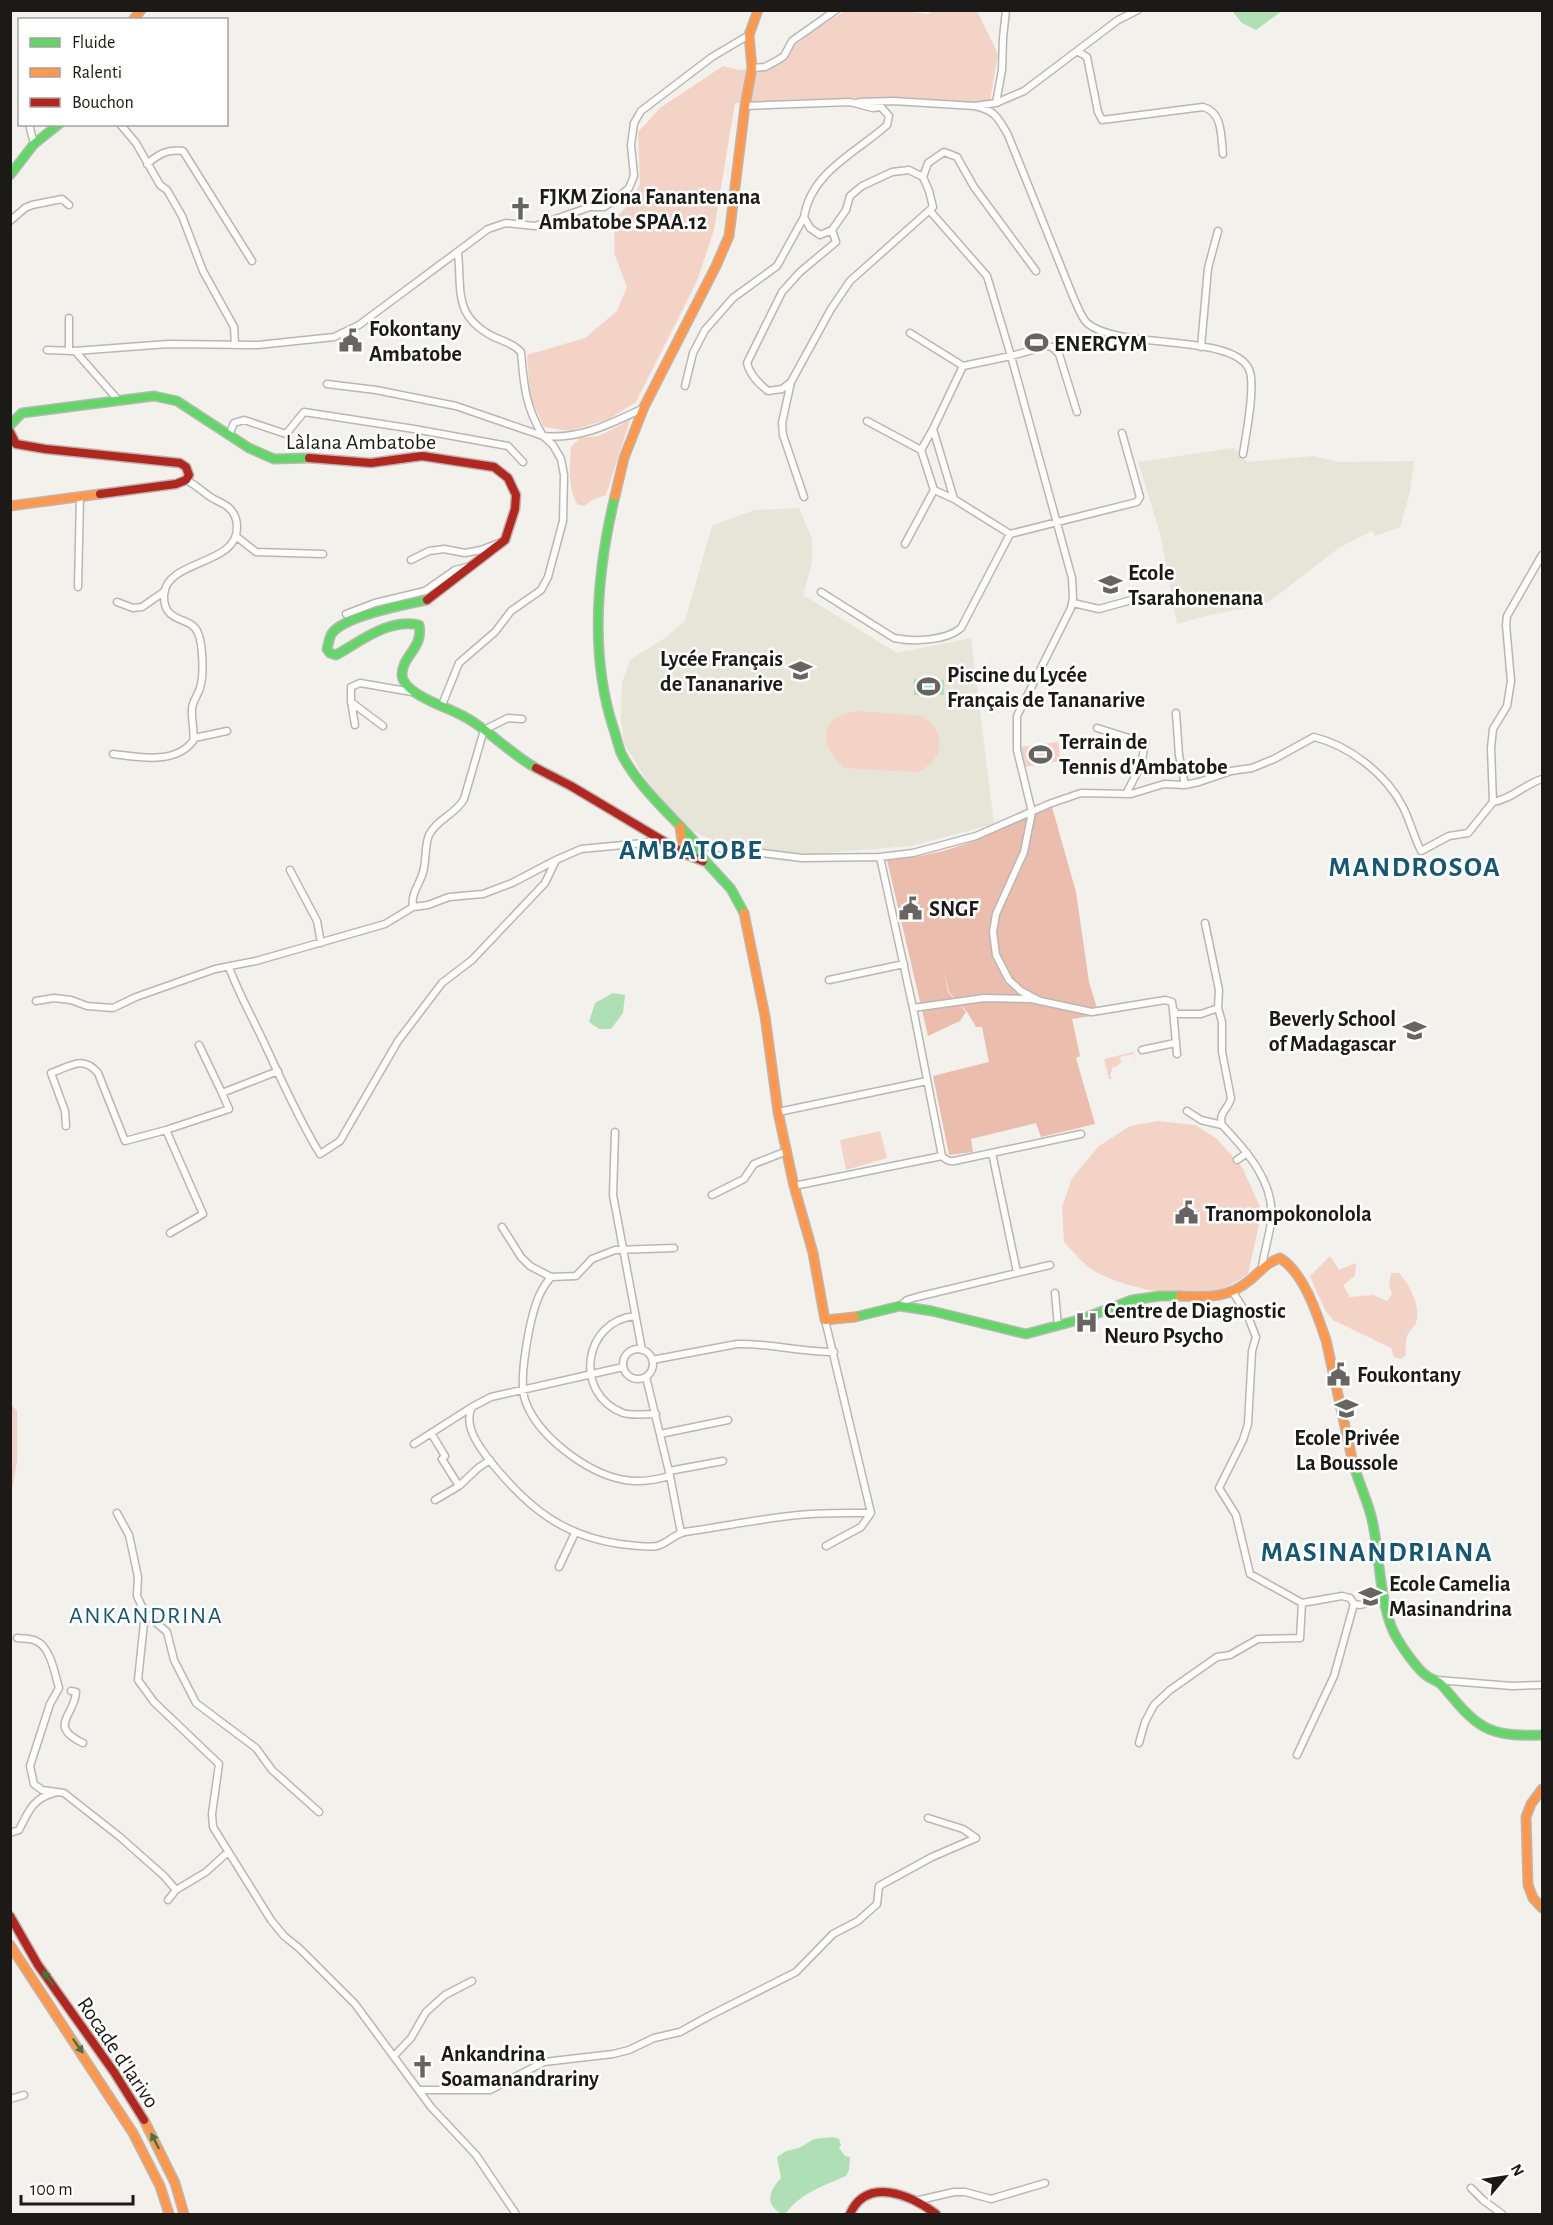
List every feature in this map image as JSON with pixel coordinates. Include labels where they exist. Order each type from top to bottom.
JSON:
[{"type":"street","points":[[758,10],[749,35],[752,68],[745,106],[729,237],[644,407],[624,458],[611,512],[597,608],[600,669],[607,708],[621,752],[639,781],[680,826],[686,846],[706,862],[731,889],[746,916],[765,1016],[778,1112],[813,1253],[825,1320],[872,1512],[861,1527],[826,1546]]},
{"type":"street","points":[[752,68],[765,67],[784,56],[792,41],[836,10]]},
{"type":"street","points":[[996,103],[1002,70],[1006,10]]},
{"type":"street","points":[[975,106],[996,103],[1024,91],[1118,20],[1138,10]]},
{"type":"street","points":[[47,350],[72,351],[168,344],[235,345],[316,340],[341,335],[368,319],[488,229],[506,224],[535,226],[590,207],[604,207],[615,200],[630,188],[634,176],[631,144],[634,123],[641,111],[712,57],[749,35]]},
{"type":"street","points":[[1077,51],[1087,57],[1098,112],[1102,120],[1203,107],[1212,109],[1218,116],[1223,154]]},
{"type":"street","points":[[745,106],[893,101],[975,106],[988,109],[995,114],[1008,135],[1085,321],[1100,332],[1227,351],[1246,362],[1250,373],[1249,421],[1243,454]]},
{"type":"street","points":[[685,386],[693,353],[705,330],[733,298],[777,266],[804,217],[808,200],[817,183],[832,168],[883,129],[889,121],[889,116],[881,107],[873,108],[850,102]]},
{"type":"street","points":[[30,126],[34,144]]},
{"type":"street","points":[[10,175],[34,144],[56,126]]},
{"type":"street","points":[[122,126],[135,143],[160,185],[167,190],[182,216],[203,272],[234,327],[235,345]]},
{"type":"street","points":[[147,164],[158,154],[172,150],[183,151],[252,261]]},
{"type":"street","points":[[804,497],[783,435],[782,423],[791,382],[831,309],[850,281],[930,211],[933,202],[923,177],[928,163],[944,152],[957,158],[974,188],[1036,271]]},
{"type":"street","points":[[804,217],[810,228],[820,235],[832,230],[846,210],[850,196],[862,186],[892,172],[909,170],[923,177]]},
{"type":"street","points":[[10,221],[32,205],[62,199],[69,205]]},
{"type":"street","points":[[930,211],[987,276],[1072,578],[1073,603],[1017,716],[1017,750],[1032,812],[1024,852],[996,914],[993,932],[996,955],[1009,980],[1021,991],[1040,1001]]},
{"type":"street","points":[[791,382],[782,389],[768,391],[754,378],[747,363],[782,292],[836,242],[832,230]]},
{"type":"street","points":[[1201,347],[1208,268],[1218,231]]},
{"type":"street","points":[[442,705],[459,663],[495,632],[511,611],[537,594],[544,585],[563,521],[564,475],[561,459],[554,445],[543,436],[529,410],[522,377],[521,352],[513,345],[471,322],[464,311],[458,253]]},
{"type":"street","points":[[69,318],[72,351],[119,401]]},
{"type":"street","points":[[910,333],[963,366],[1047,346],[1056,350],[1077,412]]},
{"type":"street","points":[[921,450],[963,366]]},
{"type":"street","points":[[327,384],[376,390],[456,406],[543,436],[567,438],[614,422],[644,407]]},
{"type":"street","name":"Làlana Ambatobe","points":[[10,425],[22,413],[154,396],[177,401],[249,448],[274,459],[321,458],[371,463],[422,456],[494,467],[508,478],[516,495],[512,524],[505,540]]},
{"type":"street","points":[[229,435],[234,423],[244,420],[286,434],[304,411],[508,446],[523,462]]},
{"type":"street","points":[[867,421],[921,450],[934,490],[905,544]]},
{"type":"street","points":[[933,429],[954,499]]},
{"type":"street","points":[[10,432],[16,444],[180,463],[186,467],[188,472],[188,478],[176,484],[10,506]]},
{"type":"street","points":[[934,490],[954,499],[1010,534],[1132,504],[1140,499],[1122,432]]},
{"type":"street","points":[[117,602],[133,608],[142,607],[165,591],[175,577],[229,548],[237,537],[237,523],[232,511],[186,480]]},
{"type":"street","points":[[78,587],[80,497]]},
{"type":"street","points":[[821,592],[894,638],[909,640],[948,635],[962,628],[1010,534]]},
{"type":"street","points":[[237,537],[256,552],[323,554]]},
{"type":"street","points":[[411,560],[429,551],[444,549],[465,553],[481,550],[505,540]]},
{"type":"street","points":[[413,692],[404,684],[402,674],[408,657],[420,639],[419,625],[410,623],[391,625],[336,655],[327,649],[331,634],[348,622],[388,607],[430,599],[475,566],[505,540]]},
{"type":"street","points":[[355,725],[351,687],[360,683],[413,692],[471,719],[518,758],[571,786],[658,839],[686,846],[802,858],[880,857],[913,853],[976,836],[1082,793],[1126,794],[1164,784],[1185,785],[1252,768],[1314,737],[1326,740],[1368,765],[1389,783],[1404,809],[1421,851],[1449,836],[1467,833],[1493,802],[1491,748],[1493,729],[1507,706],[1512,681],[1507,616],[1542,555]]},
{"type":"street","points":[[346,614],[375,603],[425,591],[454,570],[475,566]]},
{"type":"street","points":[[113,754],[150,758],[171,755],[191,745],[194,738],[192,708],[202,678],[199,637],[194,627],[169,612],[166,606],[165,591]]},
{"type":"street","points":[[1073,603],[1099,609],[1135,598]]},
{"type":"street","points":[[351,701],[383,726]]},
{"type":"street","points":[[1176,713],[1179,755],[1185,785]]},
{"type":"street","points":[[413,907],[411,899],[424,870],[429,835],[460,807],[484,730],[508,718],[522,719]]},
{"type":"street","points":[[1097,728],[1145,743],[1141,765],[1126,794]]},
{"type":"street","points":[[194,738],[227,731]]},
{"type":"street","points":[[1493,802],[1501,801],[1532,781],[1542,778]]},
{"type":"street","points":[[36,1001],[54,998],[71,1000],[87,1006],[113,1008],[136,997],[215,969],[321,943],[385,924],[413,907],[449,897],[483,894],[512,883],[581,849],[644,843],[658,839]]},
{"type":"street","points":[[880,857],[942,1155],[950,1162],[1081,1134]]},
{"type":"street","points":[[230,967],[238,991],[292,1103],[320,1154],[340,1141],[398,1041],[442,983],[472,960],[545,883],[556,860]]},
{"type":"street","points":[[290,870],[317,921],[321,943]]},
{"type":"street","points":[[1205,924],[1219,990],[1218,1008],[1222,1022],[1222,1052],[1231,1098],[1221,1115],[1222,1125]]},
{"type":"street","points":[[829,980],[904,964]]},
{"type":"street","points":[[913,1008],[984,998],[1040,1001],[1092,1012],[1166,1000],[1172,1002],[1177,1054]]},
{"type":"street","points":[[1173,1009],[1177,1014],[1201,1014],[1218,1008]]},
{"type":"street","points":[[1142,1050],[1175,1042]]},
{"type":"street","points":[[66,1126],[65,1111],[51,1073],[84,1062],[90,1064],[98,1073],[125,1141],[229,1109],[199,1045]]},
{"type":"street","points":[[222,1093],[278,1071]]},
{"type":"street","points":[[778,1112],[927,1081]]},
{"type":"street","points":[[1187,1111],[1201,1120],[1222,1125],[1247,1153],[1268,1190],[1271,1202],[1271,1224],[1263,1251],[1262,1268]]},
{"type":"street","points":[[166,1130],[203,1214],[170,1233]]},
{"type":"street","points":[[615,1132],[612,1195],[642,1350],[652,1360],[652,1369],[646,1377],[634,1379],[623,1367],[625,1357],[637,1349],[642,1350]]},
{"type":"street","points":[[712,1195],[744,1179],[754,1164],[787,1151]]},
{"type":"street","points":[[992,1153],[1017,1272]]},
{"type":"street","points":[[1237,1160],[1247,1153]]},
{"type":"street","points":[[795,1186],[942,1155]]},
{"type":"street","points":[[502,1227],[526,1264],[551,1277],[578,1275],[592,1259],[615,1250],[674,1248]]},
{"type":"street","points":[[825,1320],[853,1317],[900,1306],[932,1311],[1026,1334],[1058,1326],[1132,1300],[1160,1296],[1219,1297],[1249,1281],[1275,1258],[1285,1260],[1303,1284],[1320,1322],[1331,1358],[1354,1466],[1373,1522],[1388,1620],[1397,1639],[1427,1677],[1437,1680],[1512,1686],[1542,1685]]},
{"type":"street","points":[[900,1306],[907,1300],[917,1297],[1050,1265]]},
{"type":"street","points":[[551,1277],[539,1294],[534,1312],[522,1389],[528,1407],[540,1425],[561,1448],[577,1460],[603,1473],[626,1480],[655,1480],[670,1473],[723,1461]]},
{"type":"street","points":[[1232,1291],[1247,1314],[1256,1337],[1252,1351],[1248,1424],[1243,1440],[1219,1488],[1236,1515],[1250,1574],[1302,1603],[1342,1596],[1360,1605],[1384,1599]]},
{"type":"street","points":[[1055,1293],[1058,1326]]},
{"type":"street","points":[[635,1316],[617,1321],[605,1330],[592,1351],[590,1375],[596,1390],[614,1408],[632,1415],[656,1414]]},
{"type":"street","points":[[652,1360],[752,1343],[801,1351],[834,1352]]},
{"type":"street","points":[[414,1444],[491,1397],[623,1367]]},
{"type":"street","points":[[646,1377],[670,1473],[681,1533]]},
{"type":"street","points":[[472,1407],[468,1418],[469,1424],[490,1460],[515,1491],[549,1519],[592,1539],[649,1547],[662,1544],[681,1533],[789,1516],[872,1512]]},
{"type":"street","points":[[660,1434],[728,1420]]},
{"type":"street","points":[[431,1433],[445,1456],[442,1459],[459,1486]]},
{"type":"street","points":[[435,1500],[459,1486],[490,1460]]},
{"type":"street","points":[[117,1513],[129,1535],[138,1577],[137,1596],[145,1613],[167,1632],[174,1660],[196,1703],[256,1748],[272,1770],[319,1812]]},
{"type":"street","points":[[559,1568],[575,1533]]},
{"type":"street","points":[[1139,1743],[1144,1722],[1154,1705],[1170,1689],[1217,1658],[1230,1655],[1258,1639],[1300,1638],[1302,1603]]},
{"type":"street","points":[[1297,1755],[1334,1676],[1354,1604]]},
{"type":"street","points":[[145,1613],[138,1680],[154,1702],[219,1764],[212,1814],[213,1827],[228,1852],[271,1920],[284,1936],[355,2004],[431,2107],[476,2155],[516,2214]]},
{"type":"street","points":[[16,1638],[38,1641],[51,1657],[59,1688],[50,1704],[30,1766],[34,1784],[42,1790],[64,1793],[120,1837],[164,1876],[176,1890]]},
{"type":"street","points":[[1437,1680],[1470,1719],[1485,1728],[1519,1736],[1542,1736]]},
{"type":"street","points":[[71,1691],[76,1692],[76,1697],[73,1706],[64,1718],[65,1729],[72,1738],[83,1743]]},
{"type":"street","points":[[1542,1789],[1531,1804],[1526,1817],[1528,1885],[1533,1898],[1542,1908]]},
{"type":"street","points":[[10,1833],[19,1830],[32,1805],[42,1796],[57,1792]]},
{"type":"street","points":[[419,2090],[490,2090],[544,2062],[629,2050],[654,2038],[680,2032],[774,1984],[796,1972],[833,1934],[858,1921],[877,1904],[879,1886],[932,1857],[976,1838],[963,1828],[928,1818]]},
{"type":"street","points":[[168,1900],[176,1890],[207,1872],[228,1852]]},
{"type":"street","name":"Rocade d'Iarivo","points":[[10,1916],[38,1965],[114,2072],[143,2118],[175,2183],[184,2214]]},
{"type":"street","name":"Rocade d'Iarivo","points":[[10,1945],[133,2133],[160,2186],[169,2214]]},
{"type":"street","points":[[394,2056],[411,2038],[426,2012],[445,1995],[472,1981]]},
{"type":"street","points":[[10,2099],[24,2095]]},
{"type":"street","points":[[915,2201],[954,2192],[965,2192],[991,2199],[1045,2183]]},
{"type":"street","points":[[1471,2188],[1502,2214]]},
{"type":"street","points":[[850,2214],[854,2203],[875,2192],[896,2194],[915,2201],[936,2214]]},
{"type":"shaded area","points":[[893,10],[928,14],[934,11],[977,11],[998,54],[990,101],[954,105],[878,100],[812,104],[735,103],[714,230],[697,281],[636,402],[609,419],[570,431],[544,427],[530,397],[527,355],[585,338],[617,311],[627,287],[614,253],[615,219],[629,204],[640,184],[638,132],[660,108],[723,66],[738,70],[771,66],[810,33],[845,11]]},
{"type":"shaded area","points":[[1232,11],[1282,11],[1256,30],[1242,23]]},
{"type":"shaded area","points":[[630,420],[606,495],[584,506],[578,505],[571,485],[571,447],[580,438],[599,436]]},
{"type":"shaded area","points":[[1234,448],[1247,462],[1313,456],[1339,462],[1414,461],[1410,492],[1400,527],[1375,536],[1372,531],[1340,547],[1266,604],[1177,624],[1160,533],[1138,462]]},
{"type":"shaded area","name":"Lycée Français de Tananarive","points":[[799,508],[812,539],[812,563],[803,595],[897,653],[971,638],[994,824],[911,846],[799,855],[719,843],[690,830],[654,793],[624,743],[621,720],[622,683],[630,660],[665,638],[685,621],[712,526],[754,510]]},
{"type":"shaded area","name":"Piscine du Lycée Français de Tananarive","points":[[914,679],[944,680],[944,695],[914,695]]},
{"type":"shaded area","points":[[857,711],[923,716],[931,723],[939,738],[938,753],[927,767],[918,772],[844,768],[830,750],[826,741],[826,733],[835,719]]},
{"type":"shaded area","name":"Terrain de Tennis d'Ambatobe","points":[[1058,742],[1061,761],[1023,767],[1021,747]]},
{"type":"shaded area","points":[[1052,807],[1076,892],[1089,982],[1099,1015],[1072,1019],[1080,1056],[1076,1058],[1095,1124],[1041,1137],[1036,1123],[971,1139],[973,1152],[949,1155],[933,1076],[989,1062],[982,1027],[976,1027],[967,1012],[949,992],[944,970],[948,992],[966,1012],[960,1021],[928,1036],[887,860],[922,856],[956,847]]},
{"type":"shaded area","points":[[613,993],[625,995],[623,1013],[611,1029],[599,1029],[589,1022],[595,1003]]},
{"type":"shaded area","points":[[1133,1052],[1137,1064],[1133,1054],[1120,1057],[1121,1062],[1113,1067],[1110,1076],[1112,1079],[1109,1079],[1104,1059]]},
{"type":"shaded area","points":[[1158,1121],[1195,1125],[1216,1138],[1242,1167],[1262,1211],[1248,1274],[1218,1291],[1198,1295],[1172,1294],[1124,1284],[1087,1266],[1064,1242],[1062,1207],[1072,1178],[1099,1146],[1130,1126]]},
{"type":"shaded area","points":[[880,1131],[887,1158],[846,1170],[840,1140]]},
{"type":"shaded area","points":[[1330,1256],[1339,1270],[1356,1263],[1355,1276],[1343,1285],[1350,1297],[1373,1295],[1387,1301],[1392,1294],[1389,1284],[1391,1273],[1399,1273],[1407,1283],[1414,1296],[1417,1316],[1416,1323],[1407,1337],[1406,1355],[1401,1359],[1394,1357],[1391,1348],[1333,1320],[1325,1310],[1310,1276]]},
{"type":"shaded area","points":[[11,1404],[17,1411],[17,1462],[11,1496]]},
{"type":"shaded area","points":[[833,2137],[839,2139],[841,2145],[839,2148],[845,2156],[850,2157],[846,2176],[806,2195],[786,2213],[782,2214],[776,2210],[772,2206],[770,2197],[781,2178],[777,2157],[814,2139]]},
{"type":"traffic: fast","points":[[10,175],[34,144],[56,126]]},
{"type":"traffic: fast","points":[[10,425],[22,413],[154,396],[177,401],[249,448],[274,459],[309,458]]},
{"type":"traffic: fast","points":[[615,496],[600,582],[598,641],[605,699],[619,747],[636,777],[694,841],[698,853],[731,889],[744,913]]},
{"type":"traffic: fast","points":[[427,600],[363,616],[340,626],[333,632],[327,649],[336,655],[386,628],[397,625],[419,625],[420,633],[416,646],[403,668],[404,682],[416,693],[468,718],[536,768]]},
{"type":"traffic: fast","points":[[855,1317],[900,1306],[932,1311],[1026,1334],[1082,1319],[1132,1300],[1180,1296]]},
{"type":"traffic: fast","points":[[1353,1463],[1371,1516],[1387,1615],[1398,1640],[1415,1665],[1442,1685],[1464,1711],[1484,1726],[1507,1734],[1542,1735]]},
{"type":"traffic: slow","points":[[135,18],[141,10]]},
{"type":"traffic: slow","points":[[615,496],[624,458],[644,407],[729,236],[752,68],[749,35],[758,10]]},
{"type":"traffic: slow","points":[[10,506],[100,494]]},
{"type":"traffic: slow","points":[[680,827],[682,841]]},
{"type":"traffic: slow","points":[[744,913],[765,1016],[778,1112],[794,1186],[813,1253],[825,1320],[855,1317]]},
{"type":"traffic: slow","points":[[1180,1296],[1225,1294],[1242,1286],[1275,1260],[1280,1258],[1288,1265],[1296,1273],[1309,1295],[1326,1340],[1353,1463]]},
{"type":"traffic: slow","points":[[1542,1789],[1531,1804],[1526,1817],[1528,1885],[1533,1898],[1542,1908]]},
{"type":"traffic: slow","points":[[10,1945],[133,2133],[160,2186],[169,2214]]},
{"type":"traffic: slow","points":[[144,2120],[175,2183],[184,2214]]},
{"type":"traffic: jam","points":[[10,432],[16,444],[180,463],[186,467],[189,475],[186,480],[176,484],[100,494]]},
{"type":"traffic: jam","points":[[309,458],[371,463],[422,456],[494,467],[508,478],[516,495],[515,509],[505,540],[427,600]]},
{"type":"traffic: jam","points":[[536,768],[571,786],[685,854],[703,861]]},
{"type":"traffic: jam","points":[[10,1916],[38,1965],[114,2072],[144,2120]]},
{"type":"traffic: jam","points":[[850,2214],[858,2202],[867,2195],[878,2192],[902,2196],[936,2214]]},
{"type":"place","name":"FJKM Ziona Fanantenana Ambatobe SPAA.12","points":[[521,209]]},
{"type":"place","name":"Fokontany Ambatobe","points":[[351,341]]},
{"type":"place","name":"ENERGYM","points":[[1036,343]]},
{"type":"place","name":"Ecole Tsarahonenana","points":[[1110,585]]},
{"type":"place","name":"Lycée Français de Tananarive","points":[[801,671]]},
{"type":"place","name":"Piscine du Lycée Français de Tananarive","points":[[929,687]]},
{"type":"place","name":"Terrain de Tennis d'Ambatobe","points":[[1041,754]]},
{"type":"place","name":"SNGF","points":[[911,908]]},
{"type":"place","name":"Beverly School of Madagascar","points":[[1414,1031]]},
{"type":"place","name":"Tranompokonolola","points":[[1187,1213]]},
{"type":"place","name":"Centre de Diagnostic Neuro Psycho","points":[[1086,1323]]},
{"type":"place","name":"Foukontany","points":[[1339,1374]]},
{"type":"place","name":"Ecole Privée La Boussole","points":[[1347,1408]]},
{"type":"place","name":"Ecole Camelia Masinandrina","points":[[1371,1596]]},
{"type":"place","name":"Ankandrina Soamanandrariny","points":[[423,2066]]},
{"type":"district","name":"AMBATOBE","points":[[691,849]]},
{"type":"district","name":"MANDROSOA","points":[[1415,866]]},
{"type":"district","name":"MASINANDRIANA","points":[[1377,1551]]},
{"type":"district","name":"ANKANDRINA","points":[[146,1615]]}]
